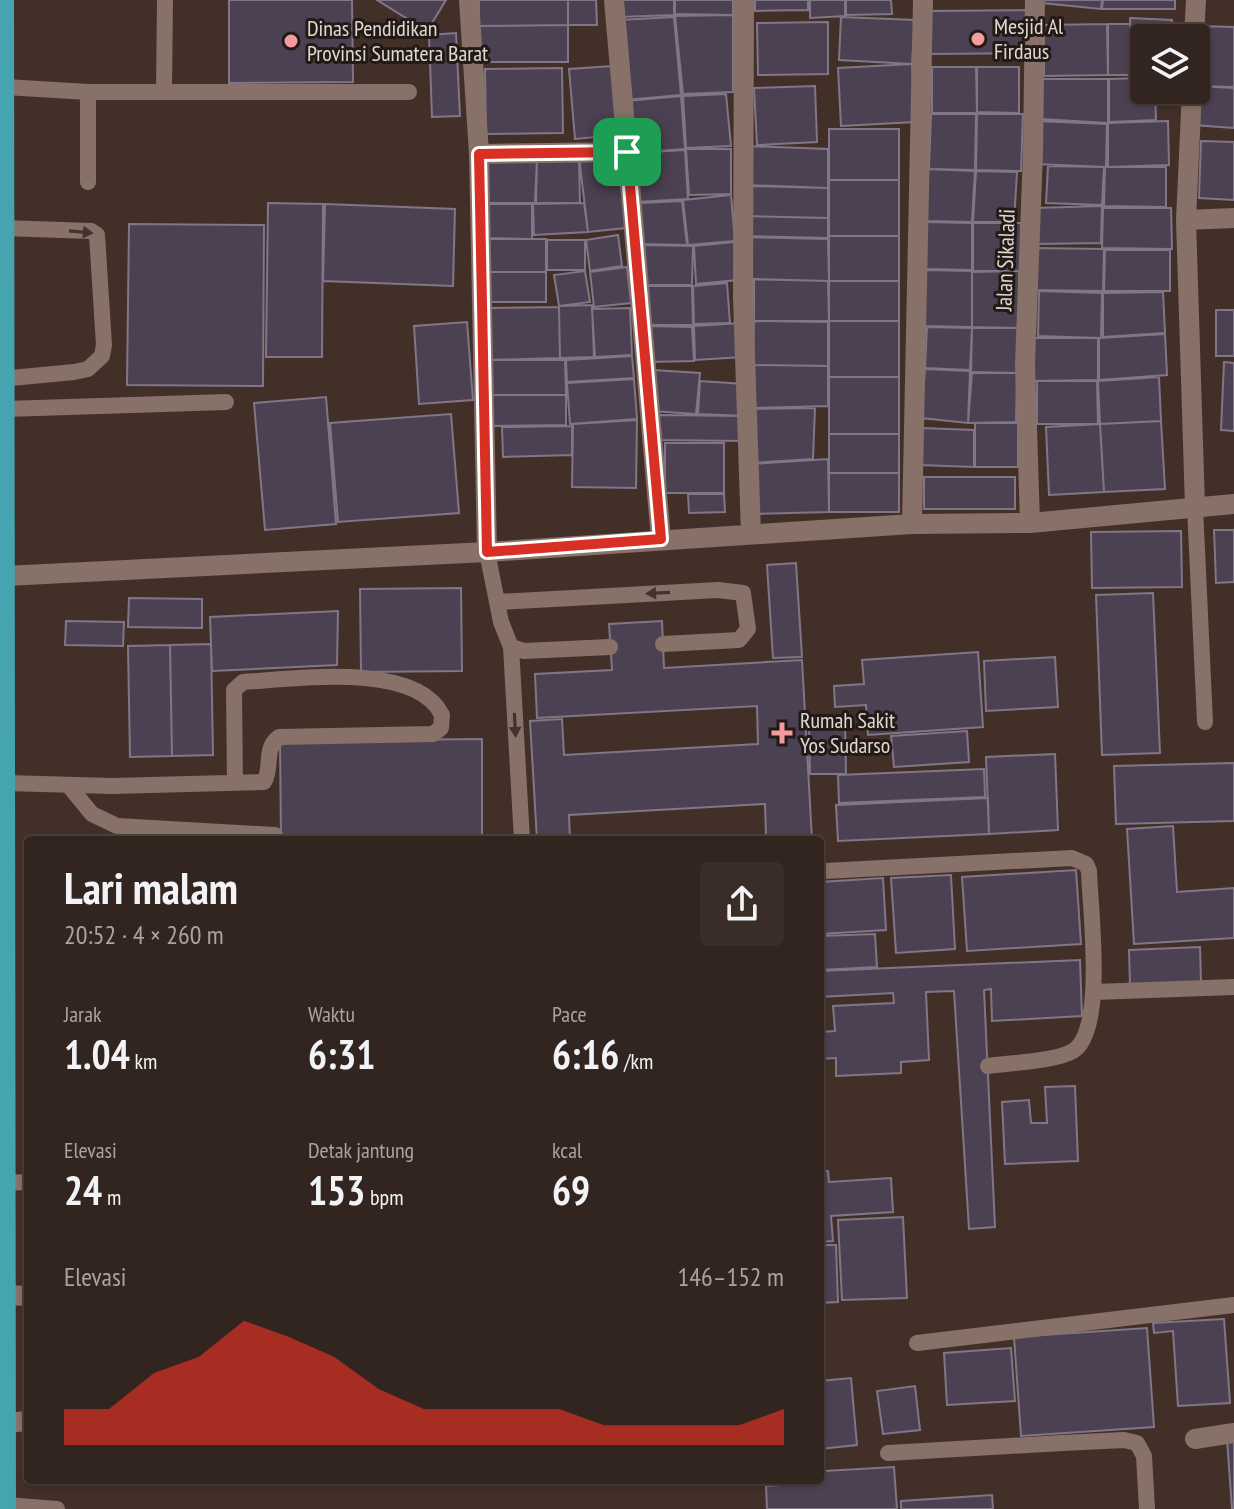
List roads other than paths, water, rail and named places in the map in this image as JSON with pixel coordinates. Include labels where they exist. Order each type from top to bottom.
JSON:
[{"type":"main road","points":[[4,0],[2,379],[6,409],[2,661],[2,1094],[6,1295],[3,1465],[6,1507]]},
{"type":"street","points":[[469,0],[479,154],[487,552]]},
{"type":"street","points":[[614,0],[661,539]]},
{"type":"street","points":[[744,0],[743,284],[751,534]]},
{"type":"street","points":[[912,524],[923,0]]},
{"type":"street","name":"Jalan Sikaladi","points":[[1030,523],[1025,364],[1035,0]]},
{"type":"street","points":[[1195,24],[1196,0]]},
{"type":"street","points":[[1191,104],[1186,220],[1195,507]]},
{"type":"street","points":[[479,154],[627,152]]},
{"type":"street","points":[[1186,220],[1234,218]]},
{"type":"street","points":[[5,576],[487,552],[912,524],[1030,523],[1234,504]]},
{"type":"street","points":[[6,1295],[24,1296]]},
{"type":"street","points":[[6,1423],[24,1421]]},
{"type":"street","points":[[1195,1439],[1234,1433]]},
{"type":"lane","points":[[164,92],[165,0]]},
{"type":"lane","points":[[5,87],[88,92],[409,92]]},
{"type":"lane","points":[[88,92],[88,182]]},
{"type":"lane","points":[[2,379],[88,369],[102,356],[104,345],[97,235],[91,231],[3,228]]},
{"type":"lane","points":[[6,409],[226,402]]},
{"type":"lane","points":[[1195,507],[1205,722]]},
{"type":"lane","points":[[487,552],[504,634],[511,647],[522,836]]},
{"type":"lane","points":[[498,602],[718,590],[743,593],[748,629],[739,640],[663,644]]},
{"type":"lane","points":[[511,647],[524,651],[610,647]]},
{"type":"lane","points":[[3,783],[69,786],[235,782],[266,781],[269,750],[279,737],[433,734],[441,728],[442,715],[432,701],[413,688],[392,682],[325,677],[243,682],[234,690],[235,782]]},
{"type":"lane","points":[[69,786],[92,814],[117,826],[275,835]]},
{"type":"lane","points":[[825,871],[1072,858],[1086,864],[1089,871],[1095,992],[1086,1038],[1075,1050],[1063,1055],[988,1066]]},
{"type":"lane","points":[[1095,992],[1234,987]]},
{"type":"lane","points":[[5,1183],[24,1182]]},
{"type":"lane","points":[[917,1343],[1234,1305]]},
{"type":"lane","points":[[888,1453],[1124,1440],[1137,1443],[1144,1456],[1147,1509]]},
{"type":"lane","points":[[6,1507],[57,1509]]},
{"type":"place","name":"Mesjid Al Firdaus","points":[[978,39]]},
{"type":"place","name":"Dinas Pendidikan Provinsi Sumatera Barat","points":[[291,41]]},
{"type":"place","name":"Rumah Sakit Yos Sudarso","points":[[782,733]]}]
